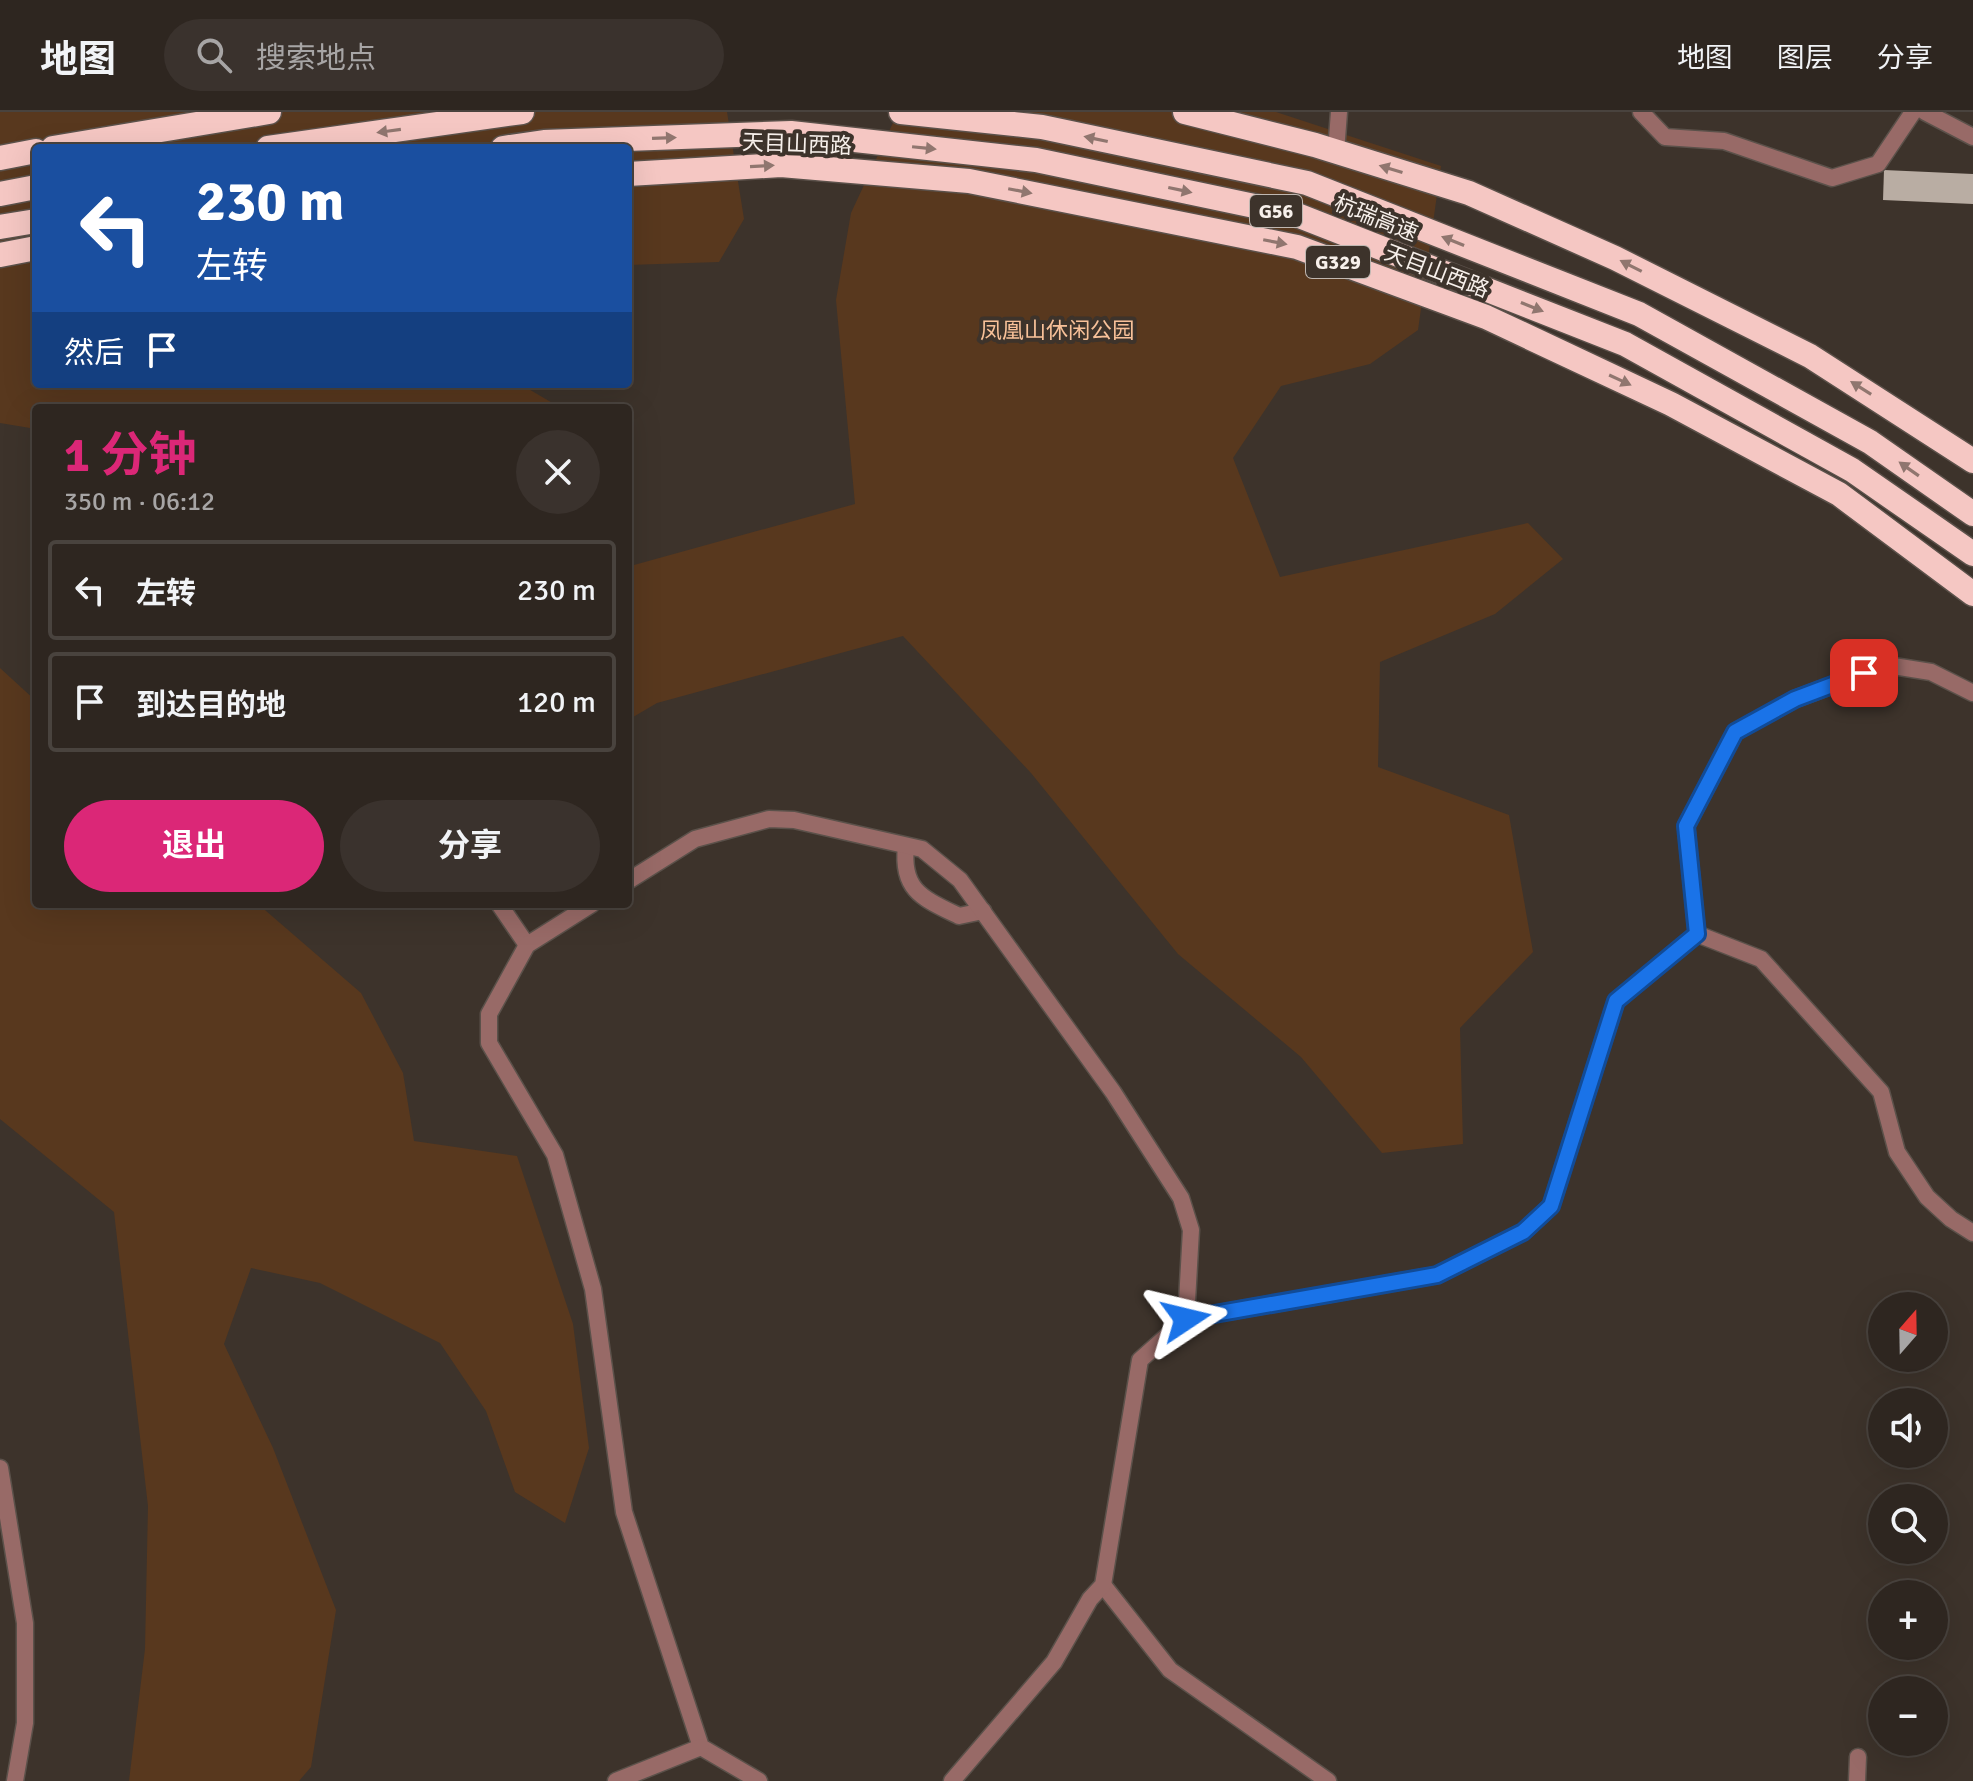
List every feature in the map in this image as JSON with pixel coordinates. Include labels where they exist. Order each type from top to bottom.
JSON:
[{"type":"highway","points":[[77,144],[269,112]]},
{"type":"highway","points":[[296,144],[522,112]]},
{"type":"highway","name":"杭瑞高速","points":[[901,112],[1042,127],[1307,183],[1639,314],[1870,442],[1973,514]]},
{"type":"highway","points":[[1185,112],[1336,152],[1469,193],[1615,258],[1810,356],[1973,461]]},
{"type":"highway","name":"杭瑞高速","points":[[530,144],[791,133],[1036,160],[1297,215],[1625,344],[1852,470],[1973,554]]},
{"type":"highway","points":[[0,158],[32,152]]},
{"type":"highway","name":"天目山西路","points":[[632,174],[781,165],[969,181],[1297,247],[1486,317],[1671,404],[1839,494],[1973,594]]},
{"type":"highway","points":[[0,194],[32,188]]},
{"type":"highway","points":[[0,227],[32,222]]},
{"type":"highway","points":[[0,255],[32,249]]},
{"type":"street","points":[[1336,152],[1339,112]]},
{"type":"street","points":[[1641,112],[1665,137],[1724,141],[1832,178],[1878,164],[1913,112]]},
{"type":"street","points":[[1925,112],[1973,137]]},
{"type":"street","points":[[1697,934],[1686,826],[1735,732],[1795,699],[1887,665],[1931,672],[1973,693]]},
{"type":"street","points":[[632,878],[695,839],[769,819],[794,820],[922,849],[960,880],[1113,1092],[1181,1198],[1191,1230],[1186,1319]]},
{"type":"street","points":[[906,846],[904,874],[913,887],[959,916],[983,911]]},
{"type":"street","points":[[502,908],[527,945]]},
{"type":"street","points":[[586,908],[527,945],[489,1014],[489,1043],[555,1155],[593,1289],[624,1512],[701,1747],[759,1781]]},
{"type":"street","points":[[1697,934],[1761,959],[1881,1092],[1897,1152],[1927,1197],[1951,1219],[1973,1233]]},
{"type":"street","points":[[952,1781],[1054,1662],[1090,1599],[1103,1585],[1140,1360],[1186,1319],[1437,1275],[1523,1232],[1551,1206],[1616,1001],[1697,934]]},
{"type":"street","points":[[0,1468],[25,1623],[25,1723],[15,1781]]},
{"type":"street","points":[[1103,1585],[1170,1670],[1328,1781]]},
{"type":"street","points":[[616,1781],[701,1747]]},
{"type":"street","points":[[1857,1781],[1858,1757]]},
{"type":"green space","points":[[0,112],[727,112],[744,219],[719,262],[632,265],[632,144],[32,144],[32,388],[527,388],[554,404],[32,404],[32,428],[0,423]]},
{"type":"green space","name":"凤凰山休闲公园","points":[[898,112],[1276,112],[1441,166],[1418,330],[1370,364],[1281,386],[1233,458],[1280,577],[1528,523],[1563,559],[1495,614],[1380,662],[1378,767],[1509,815],[1533,952],[1460,1028],[1463,1144],[1382,1153],[1301,1057],[1178,954],[1031,773],[903,636],[657,703],[632,718],[632,560],[634,565],[855,504],[836,300],[851,213]]},
{"type":"green space","points":[[0,668],[32,697],[32,908],[263,908],[361,993],[403,1073],[414,1141],[517,1156],[573,1324],[589,1448],[565,1523],[515,1492],[486,1411],[440,1343],[320,1283],[251,1268],[224,1344],[273,1448],[336,1610],[311,1767],[299,1781],[129,1781],[145,1649],[148,1506],[114,1212],[0,1119]]},
{"type":"building","points":[[1884,170],[1973,174],[1973,204],[1883,200]]},
{"type":"route","points":[[1186,1319],[1437,1275],[1523,1232],[1551,1206],[1616,1001],[1697,934],[1686,826],[1735,732],[1795,699],[1864,673]]}]
